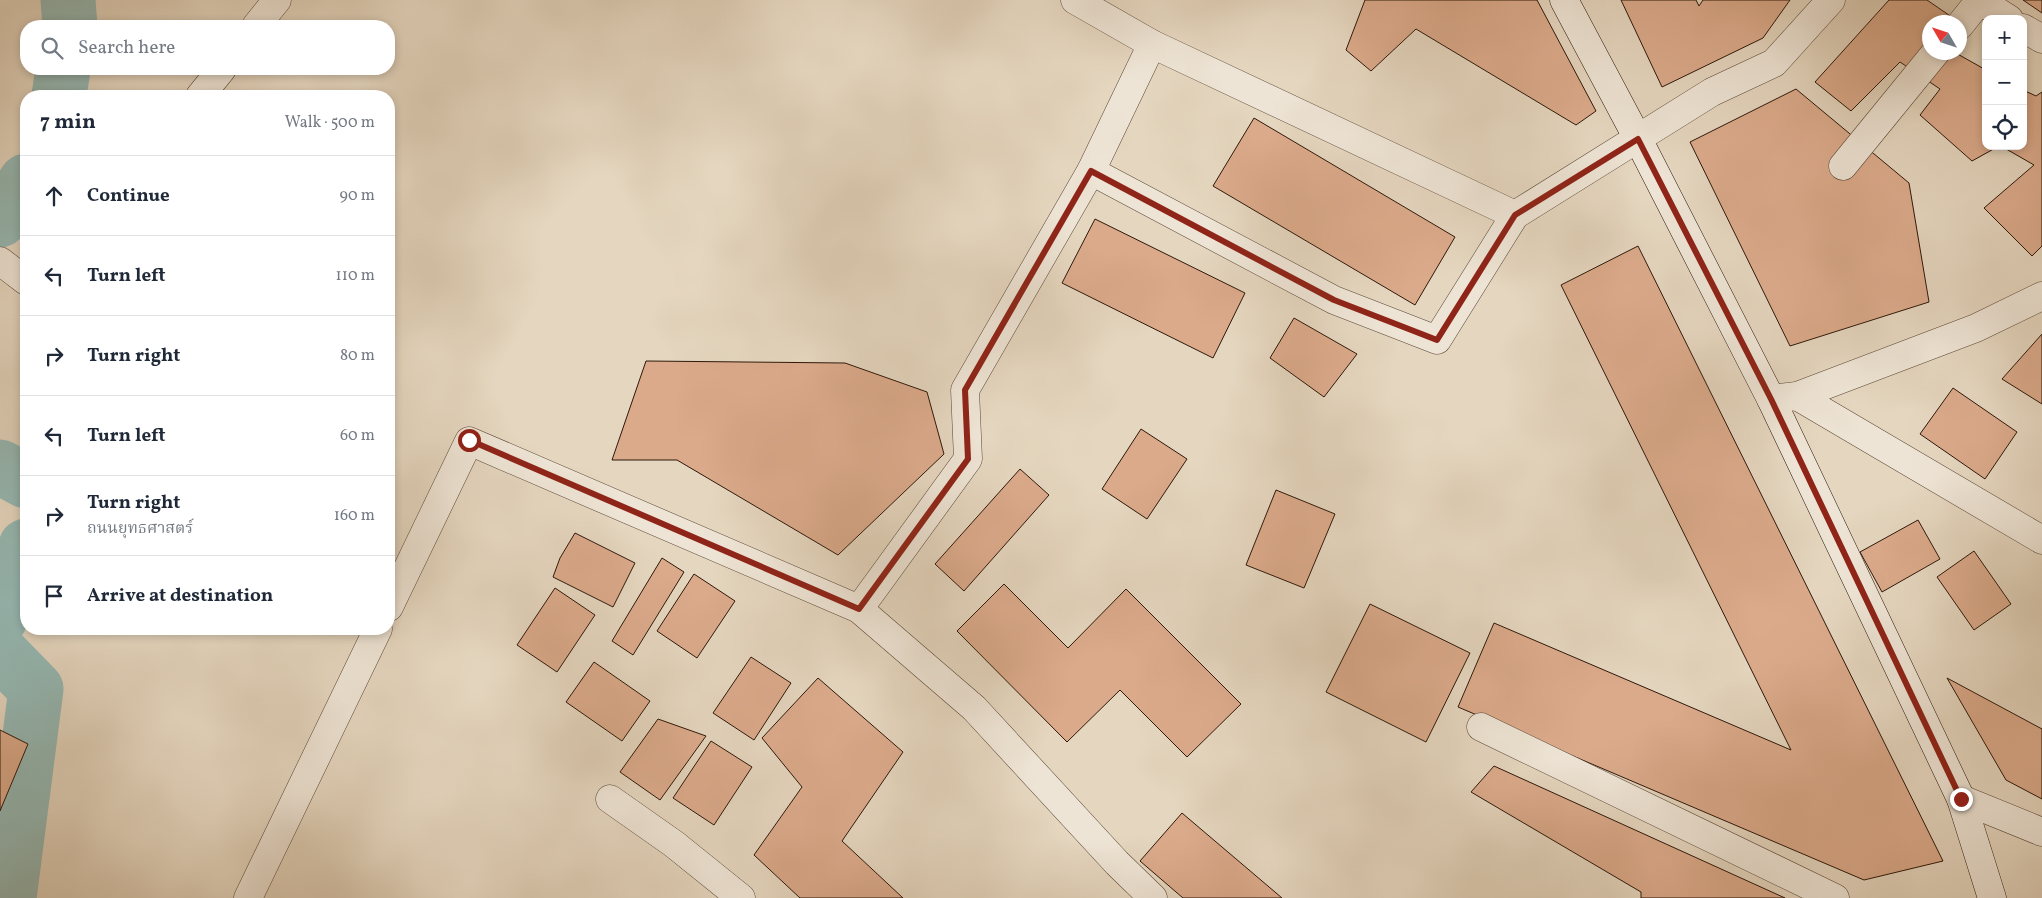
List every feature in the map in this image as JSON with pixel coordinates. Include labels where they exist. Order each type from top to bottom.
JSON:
[{"type":"street","points":[[261,20],[277,0]]},
{"type":"street","points":[[1075,0],[1152,44],[1515,215]]},
{"type":"street","points":[[1564,0],[1638,139],[1784,398],[1961,799],[1992,898]]},
{"type":"street","points":[[1091,171],[1334,300],[1437,340],[1515,215],[1712,92],[1774,63],[1831,0]]},
{"type":"street","points":[[1967,16],[1979,0],[2003,15]]},
{"type":"street","points":[[2027,31],[2042,40]]},
{"type":"street","points":[[859,609],[968,459],[965,390],[1091,171],[1152,44]]},
{"type":"street","points":[[1843,166],[1929,60]]},
{"type":"street","points":[[205,90],[217,75]]},
{"type":"street","points":[[1784,398],[1976,328],[2042,296]]},
{"type":"street","points":[[1784,398],[2042,540]]},
{"type":"street","points":[[396,569],[469,440],[859,609],[974,708],[1117,863],[1153,898]]},
{"type":"street","points":[[248,898],[375,635]]},
{"type":"street","points":[[1481,727],[1835,898]]},
{"type":"street","points":[[610,799],[674,844],[741,898]]},
{"type":"street","points":[[1961,799],[2042,832]]},
{"type":"building","points":[[1365,0],[1537,0],[1596,111],[1576,125],[1416,29],[1371,71],[1346,50]]},
{"type":"building","points":[[1621,0],[1696,0],[1699,6],[1703,0],[1790,0],[1763,38],[1662,87]]},
{"type":"building","points":[[1889,0],[1927,0],[1949,15],[1922,15],[1922,60],[1967,59],[1982,68],[1982,150],[1992,150],[1972,161],[1920,115],[1940,89],[1900,62],[1851,111],[1815,82]]},
{"type":"building","points":[[2023,0],[2042,0],[2042,13]]},
{"type":"building","points":[[1796,89],[1909,183],[1929,302],[1790,346],[1690,142]]},
{"type":"building","points":[[2027,92],[2036,96],[2042,92],[2042,246],[2032,256],[1984,208],[2034,165],[2008,150],[2027,150]]},
{"type":"building","points":[[1254,118],[1455,237],[1415,305],[1213,186]]},
{"type":"building","points":[[1095,219],[1245,293],[1213,358],[1062,283]]},
{"type":"building","points":[[1638,246],[1943,861],[1864,880],[1458,707],[1494,623],[1791,750],[1561,285]]},
{"type":"building","points":[[1294,318],[1357,354],[1324,397],[1270,358]]},
{"type":"building","points":[[2042,334],[2042,404],[2002,379]]},
{"type":"building","points":[[646,361],[845,363],[927,392],[944,454],[838,555],[677,460],[612,460]]},
{"type":"building","points":[[1953,388],[2017,432],[1985,479],[1920,434]]},
{"type":"building","points":[[1141,429],[1187,459],[1147,519],[1102,489]]},
{"type":"building","points":[[1020,469],[1049,495],[964,591],[935,564]]},
{"type":"building","points":[[1276,490],[1335,514],[1304,588],[1246,565]]},
{"type":"building","points":[[1918,520],[1940,559],[1882,592],[1860,552]]},
{"type":"building","points":[[575,533],[635,563],[613,607],[553,577],[560,558]]},
{"type":"building","points":[[1974,551],[2011,604],[1974,630],[1937,577]]},
{"type":"building","points":[[662,558],[684,572],[633,655],[612,641]]},
{"type":"building","points":[[694,574],[735,601],[697,658],[657,631]]},
{"type":"building","points":[[1004,584],[1068,648],[1126,589],[1241,704],[1187,757],[1120,690],[1067,742],[957,631]]},
{"type":"building","points":[[555,588],[595,615],[557,672],[517,645]]},
{"type":"building","points":[[1370,604],[1470,653],[1426,742],[1326,692]]},
{"type":"building","points":[[751,657],[791,683],[754,740],[713,713]]},
{"type":"building","points":[[594,662],[650,701],[622,741],[566,702]]},
{"type":"building","points":[[818,678],[903,752],[842,841],[903,898],[800,898],[754,855],[802,787],[762,738]]},
{"type":"building","points":[[1947,678],[2042,729],[2042,799],[2006,780]]},
{"type":"building","points":[[658,719],[706,736],[660,800],[620,772]]},
{"type":"building","points":[[0,730],[28,744],[0,811]]},
{"type":"building","points":[[711,741],[752,767],[714,825],[673,798]]},
{"type":"building","points":[[1494,766],[1785,898],[1641,898],[1641,892],[1471,792]]},
{"type":"building","points":[[1182,813],[1282,898],[1183,898],[1140,861]]},
{"type":"waterway","points":[[68,0],[70,20]]},
{"type":"waterway","points":[[60,90],[62,75]]},
{"type":"waterway","points":[[0,220],[20,190]]},
{"type":"waterway","points":[[0,467],[20,478]]},
{"type":"waterway","points":[[0,619],[20,563]]},
{"type":"waterway","points":[[0,652],[36,689],[9,898]]},
{"type":"route","points":[[469,440],[859,609],[968,459],[965,390],[1091,171],[1334,300],[1437,340],[1515,215],[1638,139],[1771,399],[1961,799]]}]
